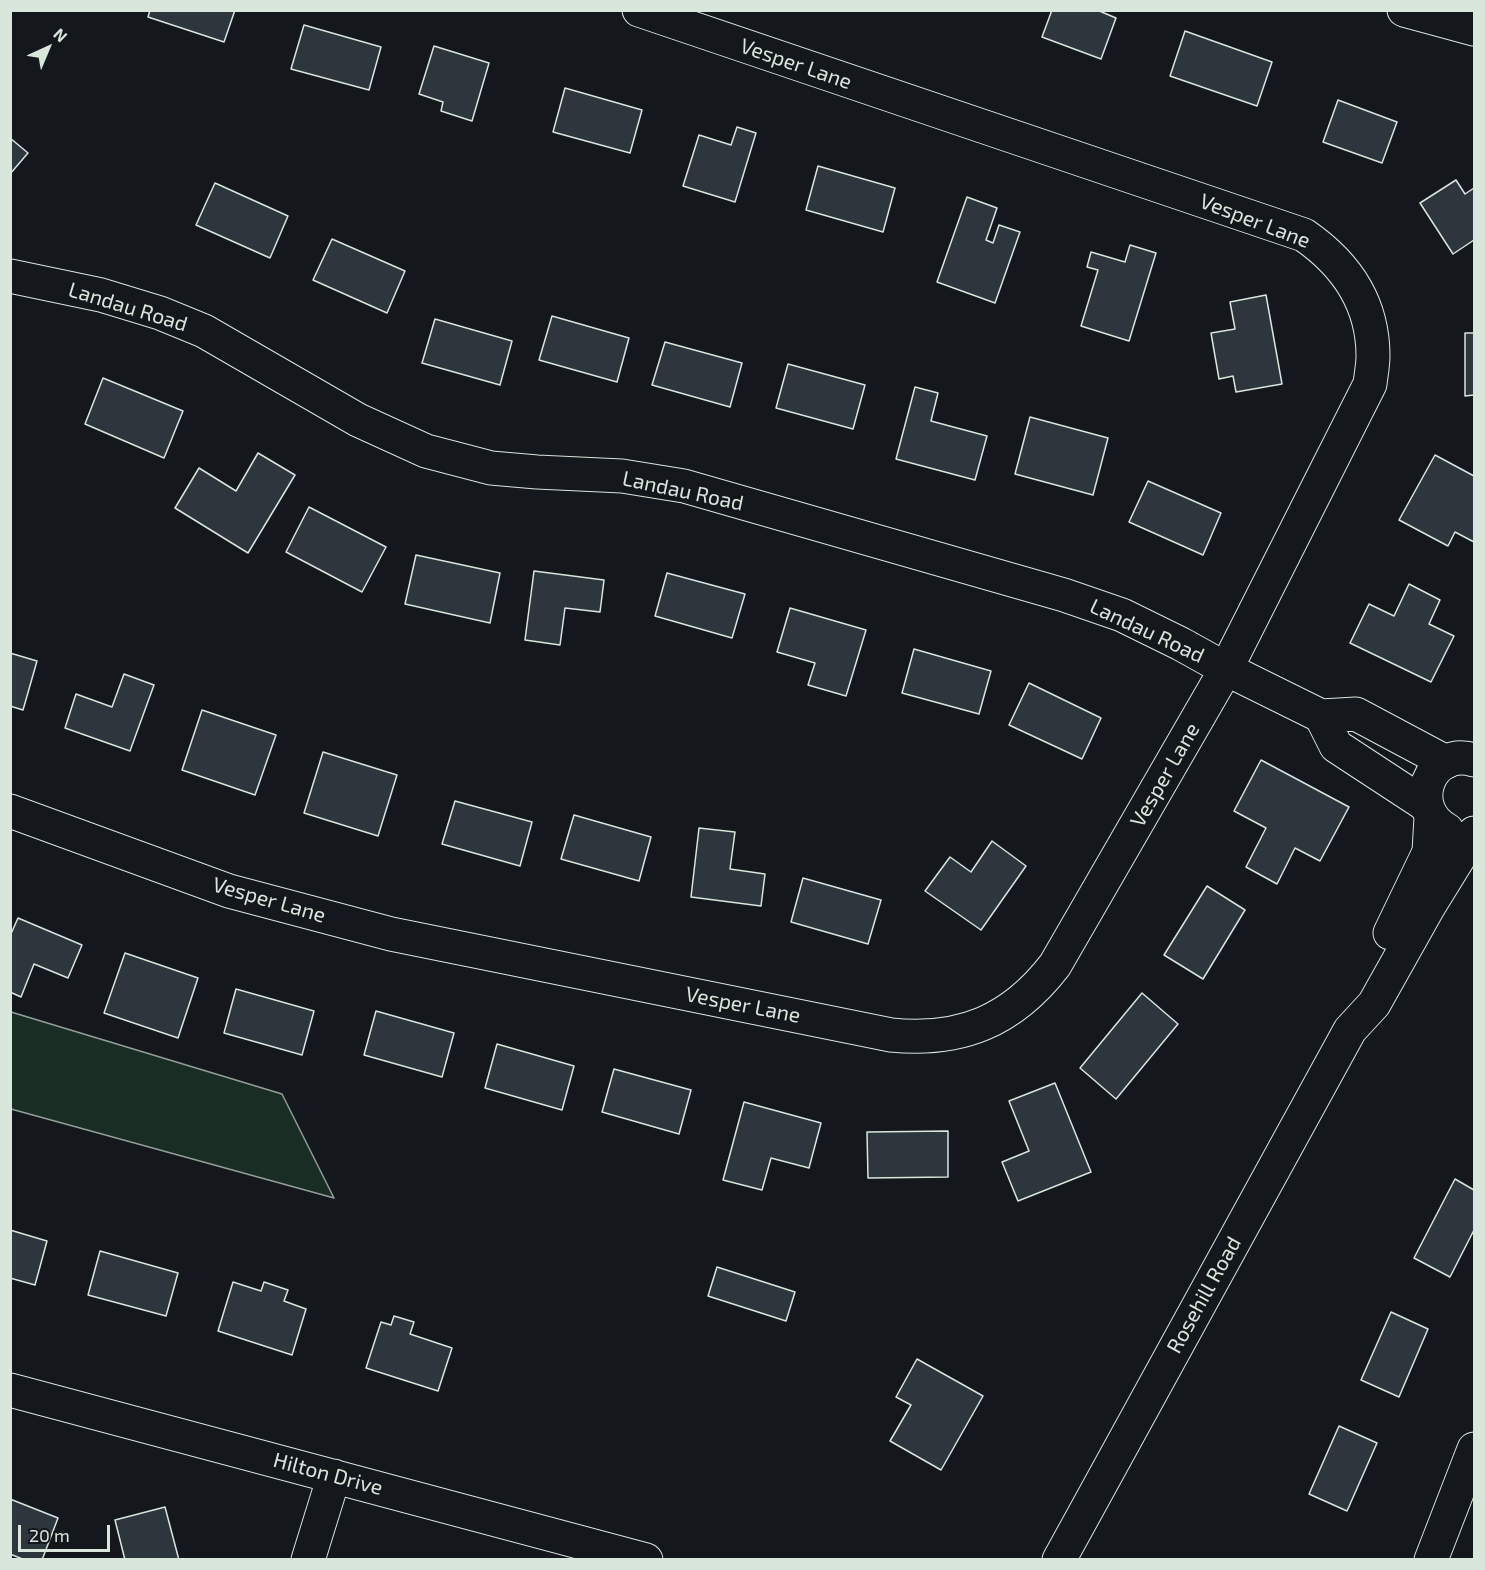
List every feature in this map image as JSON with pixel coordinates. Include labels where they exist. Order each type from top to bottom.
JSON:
[{"type":"street","name":"Vesper Lane","points":[[10,811],[229,891],[391,934],[891,1035],[933,1037],[974,1028],[1010,1009],[1042,981],[1055,964],[1226,669],[1370,384],[1373,357],[1367,315],[1349,278],[1336,261],[1304,235],[639,10]]},
{"type":"street","points":[[1404,10],[1474,29]]},
{"type":"street","name":"Landau Road","points":[[10,276],[101,295],[160,313],[204,331],[358,420],[426,451],[491,468],[621,476],[684,486],[1064,595],[1122,615],[1321,716],[1356,714],[1463,757]]},
{"type":"street","points":[[1321,716],[1336,746],[1428,811],[1439,826],[1449,832],[1474,833]]},
{"type":"street","name":"Rosehill Road","points":[[1350,1030],[1354,995],[1397,921],[1429,852],[1425,793],[1428,780],[1436,769],[1463,757]]},
{"type":"street","name":"Rosehill Road","points":[[1059,1560],[1350,1030],[1374,1004],[1429,906],[1474,833]]},
{"type":"street","name":"Hilton Drive","points":[[10,1390],[646,1560]]},
{"type":"street","points":[[1431,1560],[1474,1449]]},
{"type":"street","points":[[308,1560],[334,1476]]},
{"type":"green space","points":[[11,1012],[282,1094],[334,1198],[11,1109]]},
{"type":"building","points":[[150,10],[235,10],[224,42],[148,17]]},
{"type":"building","points":[[1052,10],[1097,10],[1116,18],[1101,59],[1042,37]]},
{"type":"building","points":[[304,25],[381,47],[369,90],[291,69]]},
{"type":"building","points":[[1185,31],[1272,62],[1257,106],[1170,76]]},
{"type":"building","points":[[434,46],[489,63],[472,121],[441,111],[443,102],[419,94]]},
{"type":"building","points":[[565,88],[642,110],[630,153],[553,132]]},
{"type":"building","points":[[1338,100],[1397,122],[1382,163],[1323,142]]},
{"type":"building","points":[[737,127],[756,133],[735,202],[683,186],[699,135],[731,145]]},
{"type":"building","points":[[10,138],[28,153],[10,174]]},
{"type":"building","points":[[818,166],[895,188],[883,232],[806,210]]},
{"type":"building","points":[[1456,180],[1465,194],[1474,188],[1474,240],[1453,254],[1420,203]]},
{"type":"building","points":[[215,183],[288,216],[270,258],[196,225]]},
{"type":"building","points":[[967,197],[997,208],[986,240],[993,243],[999,225],[1020,232],[995,303],[937,282]]},
{"type":"building","points":[[332,239],[405,271],[387,313],[313,280]]},
{"type":"building","points":[[1130,245],[1156,253],[1129,341],[1081,326],[1098,270],[1087,267],[1091,252],[1125,262]]},
{"type":"building","points":[[1266,295],[1282,384],[1236,392],[1233,376],[1219,379],[1211,333],[1235,329],[1230,302]]},
{"type":"building","points":[[552,316],[629,338],[617,382],[539,360]]},
{"type":"building","points":[[435,319],[512,341],[500,385],[422,363]]},
{"type":"building","points":[[1465,333],[1474,333],[1474,395],[1465,396]]},
{"type":"building","points":[[665,342],[742,363],[730,407],[652,385]]},
{"type":"building","points":[[788,364],[865,385],[853,429],[776,408]]},
{"type":"building","points":[[103,378],[183,411],[164,458],[85,424]]},
{"type":"building","points":[[915,387],[938,393],[931,421],[987,436],[975,480],[896,459]]},
{"type":"building","points":[[1030,417],[1108,438],[1093,495],[1015,474]]},
{"type":"building","points":[[258,453],[295,475],[248,553],[175,508],[199,468],[236,491]]},
{"type":"building","points":[[1435,455],[1474,476],[1474,542],[1455,532],[1448,546],[1399,520]]},
{"type":"building","points":[[1148,481],[1221,513],[1203,555],[1129,522]]},
{"type":"building","points":[[309,507],[386,547],[362,592],[286,552]]},
{"type":"building","points":[[416,555],[500,573],[490,623],[405,604]]},
{"type":"building","points":[[534,571],[604,580],[600,612],[565,608],[560,645],[525,640]]},
{"type":"building","points":[[667,573],[745,594],[732,638],[655,616]]},
{"type":"building","points":[[1409,584],[1440,600],[1429,624],[1454,636],[1431,682],[1350,643],[1369,604],[1394,616]]},
{"type":"building","points":[[790,608],[866,630],[846,696],[808,685],[815,663],[777,652]]},
{"type":"building","points":[[914,649],[991,671],[979,714],[902,693]]},
{"type":"building","points":[[10,653],[37,661],[23,710],[10,706]]},
{"type":"building","points":[[124,674],[154,685],[130,751],[65,728],[76,694],[112,707]]},
{"type":"building","points":[[1029,683],[1101,718],[1082,759],[1009,725]]},
{"type":"building","points":[[202,710],[276,735],[255,795],[182,770]]},
{"type":"building","points":[[323,752],[397,775],[378,836],[304,813]]},
{"type":"building","points":[[1261,760],[1349,807],[1320,861],[1295,848],[1277,884],[1246,867],[1266,828],[1234,811]]},
{"type":"building","points":[[455,801],[532,822],[520,866],[442,844]]},
{"type":"building","points":[[574,815],[651,837],[639,881],[561,859]]},
{"type":"building","points":[[699,828],[735,832],[730,869],[765,874],[761,906],[691,897]]},
{"type":"building","points":[[992,841],[1026,866],[981,930],[925,891],[950,857],[971,872]]},
{"type":"building","points":[[803,878],[881,900],[868,944],[791,922]]},
{"type":"building","points":[[1207,886],[1245,910],[1203,979],[1164,955]]},
{"type":"building","points":[[18,918],[82,945],[68,978],[34,964],[21,997],[10,992],[10,936]]},
{"type":"building","points":[[125,953],[198,978],[178,1038],[104,1013]]},
{"type":"building","points":[[236,989],[314,1011],[302,1055],[224,1033]]},
{"type":"building","points":[[1142,993],[1178,1024],[1116,1099],[1080,1068]]},
{"type":"building","points":[[376,1011],[454,1033],[442,1077],[364,1055]]},
{"type":"building","points":[[497,1044],[574,1066],[562,1110],[485,1088]]},
{"type":"building","points":[[614,1069],[691,1090],[679,1134],[602,1112]]},
{"type":"building","points":[[1055,1083],[1091,1172],[1018,1201],[1002,1162],[1029,1151],[1009,1101]]},
{"type":"building","points":[[744,1102],[821,1123],[809,1168],[771,1158],[762,1190],[723,1180]]},
{"type":"building","points":[[948,1131],[948,1177],[868,1178],[867,1132]]},
{"type":"building","points":[[1455,1179],[1474,1190],[1474,1230],[1450,1277],[1414,1258]]},
{"type":"building","points":[[10,1230],[47,1241],[35,1285],[10,1278]]},
{"type":"building","points":[[100,1251],[178,1273],[166,1316],[88,1295]]},
{"type":"building","points":[[717,1267],[795,1292],[786,1321],[708,1296]]},
{"type":"building","points":[[233,1282],[261,1291],[264,1282],[288,1290],[284,1301],[306,1309],[292,1355],[218,1331]]},
{"type":"building","points":[[1391,1312],[1428,1329],[1399,1397],[1361,1380]]},
{"type":"building","points":[[394,1316],[414,1322],[410,1334],[452,1348],[438,1391],[366,1368],[381,1322],[391,1325]]},
{"type":"building","points":[[917,1359],[983,1396],[941,1470],[890,1441],[911,1405],[896,1397]]},
{"type":"building","points":[[1339,1426],[1377,1443],[1347,1511],[1309,1494]]},
{"type":"building","points":[[10,1499],[58,1518],[42,1560],[25,1560],[10,1554]]},
{"type":"building","points":[[165,1507],[179,1560],[125,1560],[115,1520]]}]
